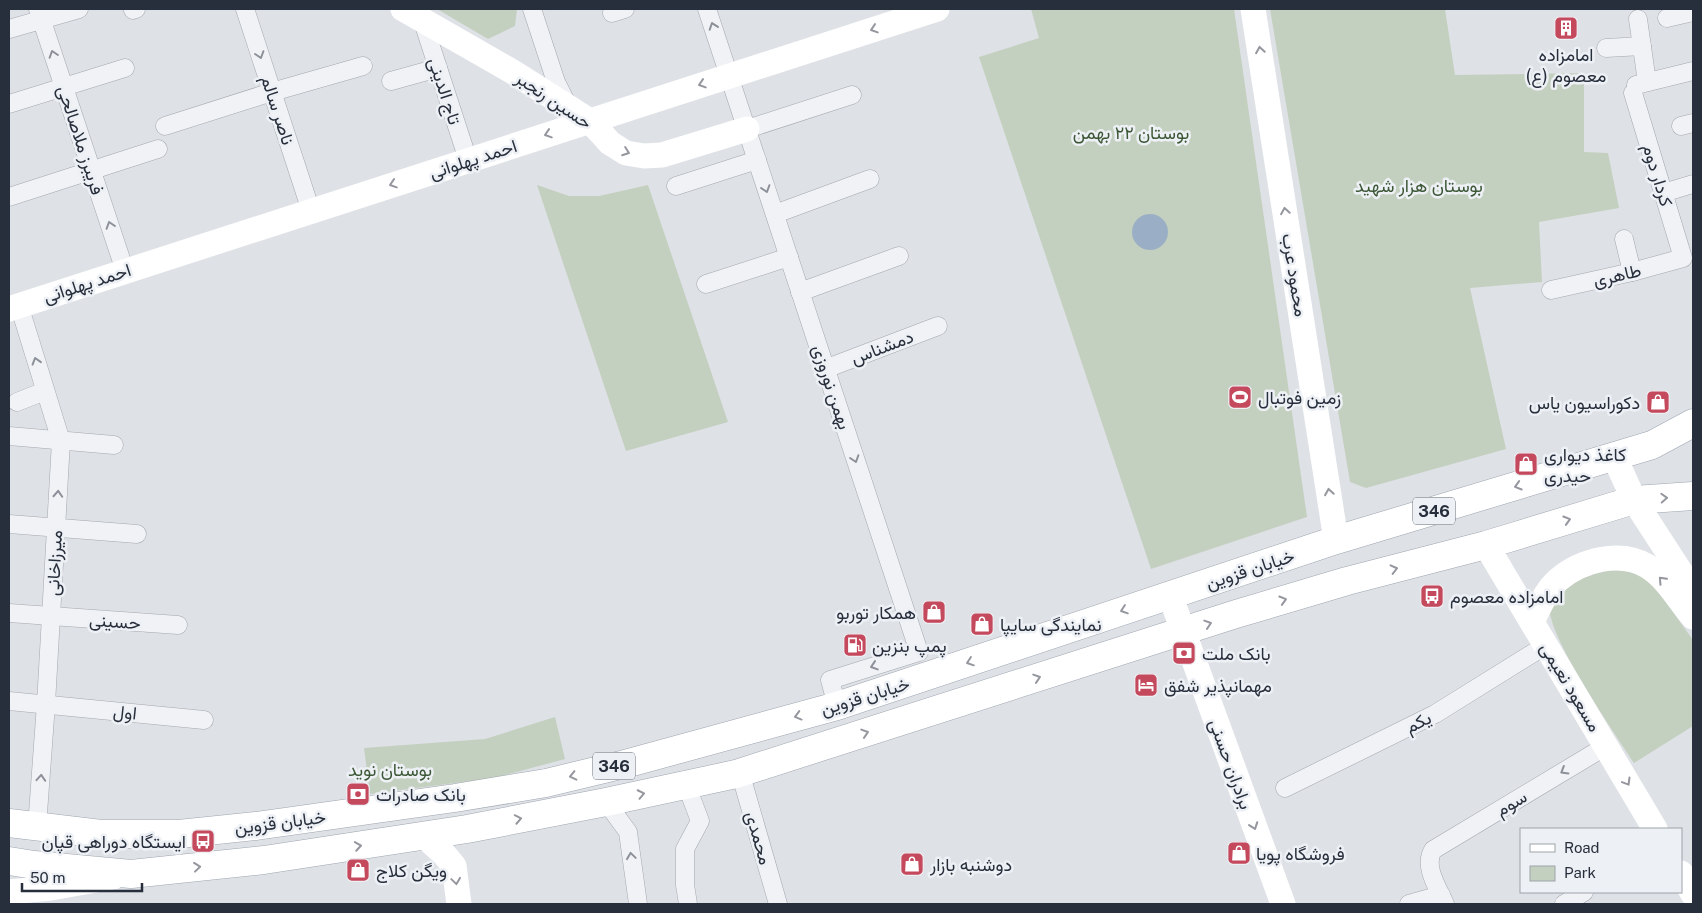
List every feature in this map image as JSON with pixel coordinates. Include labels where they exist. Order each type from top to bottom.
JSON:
[{"type":"main road","name":"احمد پهلوانی","points":[[14,307],[468,160],[580,114],[729,76],[897,15],[936,9]]},
{"type":"main road","name":"محمود عرب","points":[[1253,9],[1336,540]]},
{"type":"main road","name":"حسین رنجبر","points":[[415,13],[580,114],[610,144],[626,153],[644,156],[662,155],[747,129]]},
{"type":"main road","name":"خیابان قزوین","points":[[9,823],[101,834],[179,834],[256,826],[455,798],[546,782],[625,764],[837,706],[1336,540],[1652,445],[1693,423]]},
{"type":"main road","points":[[1614,456],[1634,500],[1693,591]]},
{"type":"main road","name":"خیابان قزوین","points":[[17,866],[131,874],[264,860],[467,829],[606,802],[740,772],[1347,581],[1486,545],[1634,500],[1693,496]]},
{"type":"main road","name":"مسعود نعیمی","points":[[1486,545],[1654,828]]},
{"type":"main road","points":[[1532,622],[1548,592],[1557,580],[1585,564],[1607,558],[1627,559],[1647,566],[1666,584],[1693,618]]},
{"type":"main road","name":"برادران حسنی","points":[[1170,594],[1182,632],[1283,904]]},
{"type":"main road","points":[[17,866],[37,827]]},
{"type":"main road","points":[[424,836],[454,866],[459,904]]},
{"type":"main road","points":[[9,892],[52,896],[131,874]]},
{"type":"main road","points":[[1682,874],[1693,894]]},
{"type":"street","points":[[9,30],[39,14],[79,9]]},
{"type":"street","name":"ناصر سالم","points":[[245,9],[311,211]]},
{"type":"street","points":[[532,9],[556,82],[580,114]]},
{"type":"street","name":"بهمن نوروزی","points":[[707,9],[918,652],[830,680],[837,706]]},
{"type":"street","points":[[1667,18],[1693,12]]},
{"type":"street","name":"تاج الدینی","points":[[415,13],[438,68],[468,160]]},
{"type":"street","name":"فریبرز ملاصالحی","points":[[39,14],[125,271]]},
{"type":"street","name":"کردار دوم","points":[[1638,19],[1642,46],[1637,87],[1663,193],[1682,258]]},
{"type":"street","points":[[1606,48],[1642,46]]},
{"type":"street","points":[[165,126],[272,92],[364,66]]},
{"type":"street","points":[[9,104],[125,68]]},
{"type":"street","points":[[391,81],[438,68]]},
{"type":"street","points":[[1637,87],[1693,71]]},
{"type":"street","name":"حسین رنجبر","points":[[747,129],[852,95]]},
{"type":"street","points":[[9,197],[158,149]]},
{"type":"street","points":[[676,186],[757,160]]},
{"type":"street","points":[[775,214],[870,179]]},
{"type":"street","points":[[1663,193],[1693,184]]},
{"type":"street","points":[[1624,238],[1632,272]]},
{"type":"street","points":[[800,292],[899,256]]},
{"type":"street","points":[[706,284],[789,257]]},
{"type":"street","name":"طاهری","points":[[1552,290],[1632,272],[1682,258]]},
{"type":"street","name":"میرزاخانی","points":[[14,307],[61,441],[37,827]]},
{"type":"street","name":"دمشناس","points":[[825,369],[938,326]]},
{"type":"street","points":[[17,402],[45,391]]},
{"type":"street","points":[[9,436],[114,445]]},
{"type":"street","points":[[9,524],[137,534]]},
{"type":"street","name":"حسینی","points":[[9,613],[178,625]]},
{"type":"street","name":"یکم","points":[[1285,788],[1435,714],[1546,645]]},
{"type":"street","name":"اول","points":[[9,701],[204,720]]},
{"type":"street","name":"سوم","points":[[1443,900],[1430,868],[1429,860],[1433,850],[1606,746]]},
{"type":"street","name":"محمدی","points":[[740,772],[778,904]]},
{"type":"street","points":[[686,784],[700,821],[685,849],[685,885],[688,904]]},
{"type":"street","points":[[606,802],[628,832],[638,904]]},
{"type":"street","points":[[1564,904],[1582,893]]},
{"type":"street","points":[[1409,904],[1443,900]]},
{"type":"green space","points":[[437,9],[517,9],[515,26],[488,39]]},
{"type":"green space","name":"بوستان ۲۲ بهمن","points":[[1031,9],[1234,9],[1307,517],[1151,569],[979,57],[1039,38]]},
{"type":"green space","name":"بوستان هزار شهید","points":[[1270,9],[1445,9],[1455,75],[1584,73],[1584,152],[1608,153],[1619,208],[1539,222],[1542,282],[1470,288],[1506,449],[1366,488],[1350,482]]},
{"type":"green space","points":[[537,185],[569,196],[599,196],[648,185],[728,422],[626,451]]},
{"type":"green space","points":[[1598,566],[1645,573],[1693,640],[1693,726],[1634,763],[1583,684],[1558,638],[1551,619],[1550,606],[1552,600],[1570,583]]},
{"type":"green space","name":"بوستان نوید","points":[[555,717],[565,759],[494,778],[370,794],[364,748],[485,739]]},
{"type":"water","points":[[1150,214],[1157,215],[1163,219],[1167,225],[1167,239],[1163,245],[1157,249],[1150,250],[1143,249],[1137,245],[1133,239],[1132,232],[1133,225],[1137,219],[1143,215]]},
{"type":"place","name":"امامزاده معصوم (ع)","points":[[1566,28]]},
{"type":"place","name":"زمین فوتبال","points":[[1240,397]]},
{"type":"place","name":"دکوراسیون یاس","points":[[1658,402]]},
{"type":"place","name":"کاغذ دیواری حیدری","points":[[1526,464]]},
{"type":"place","name":"امامزاده معصوم","points":[[1432,596]]},
{"type":"place","name":"همکار توربو","points":[[934,612]]},
{"type":"place","name":"نمایندگی سایپا","points":[[982,624]]},
{"type":"place","name":"پمپ بنزین","points":[[855,645]]},
{"type":"place","name":"بانک ملت","points":[[1184,653]]},
{"type":"place","name":"مهمانپذیر شفق","points":[[1146,685]]},
{"type":"place","name":"بانک صادرات","points":[[358,794]]},
{"type":"place","name":"ایستگاه دوراهی قپان","points":[[203,841]]},
{"type":"place","name":"فروشگاه پویا","points":[[1239,853]]},
{"type":"place","name":"دوشنبه بازار","points":[[912,864]]},
{"type":"place","name":"ویگن کلاج","points":[[358,870]]}]
